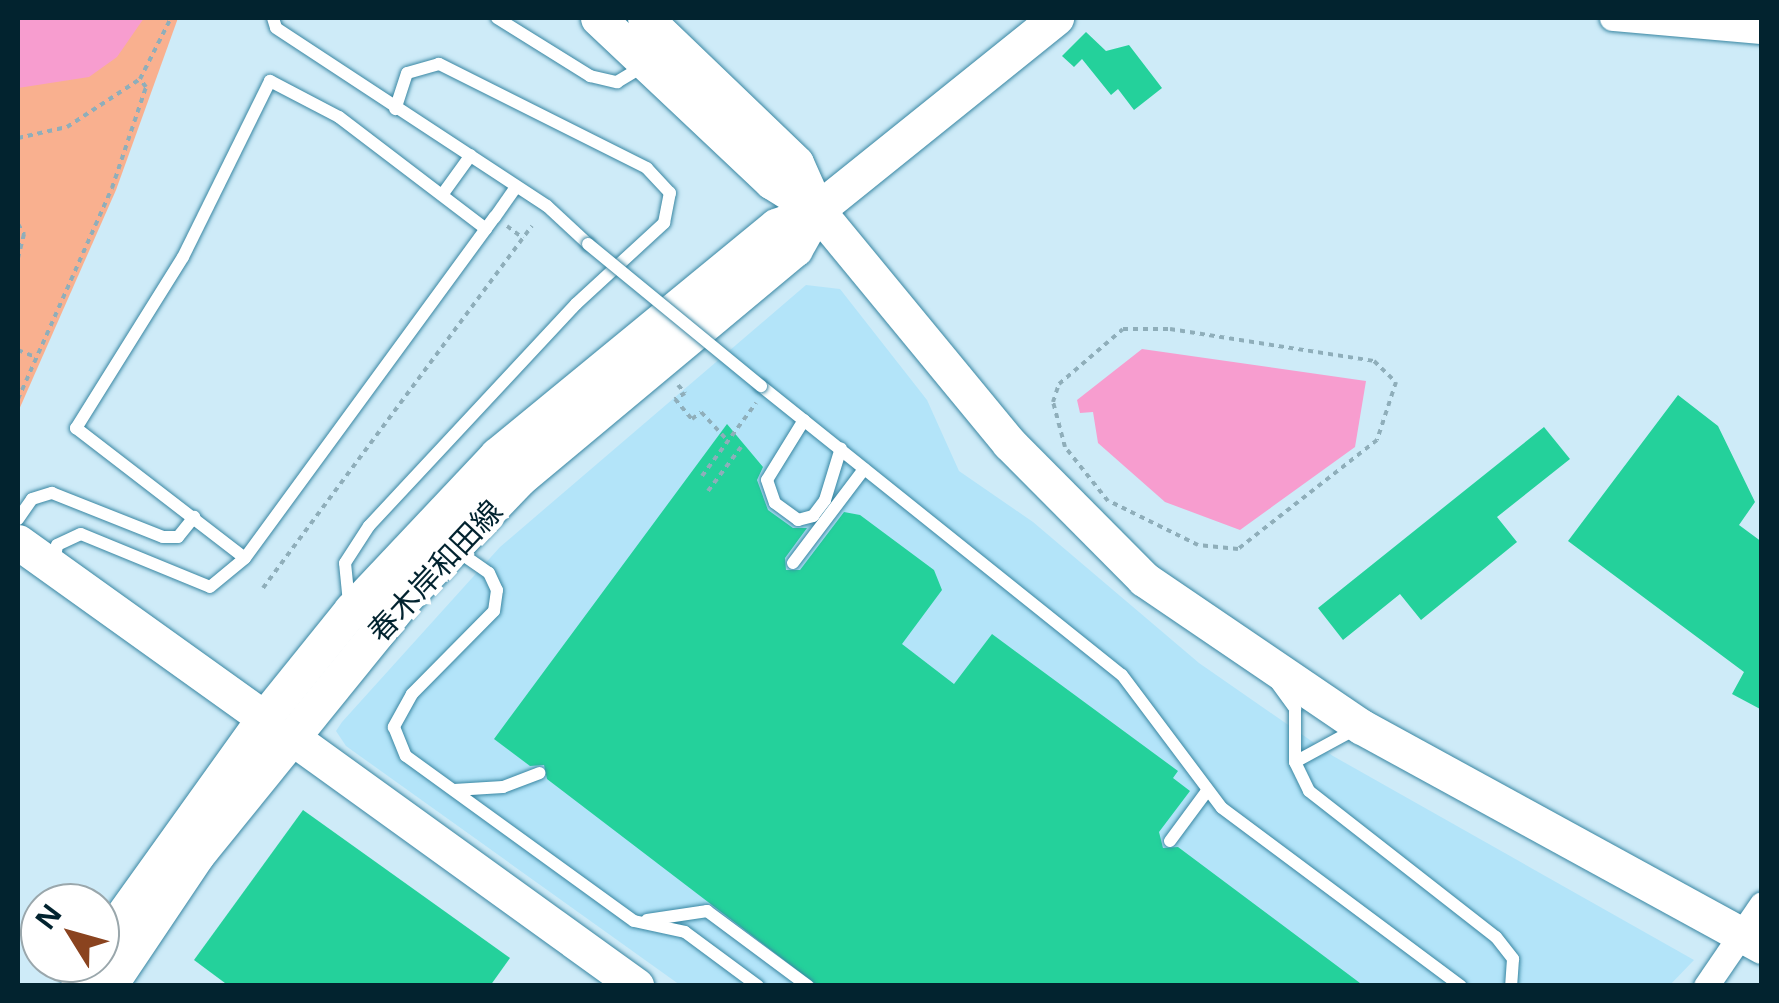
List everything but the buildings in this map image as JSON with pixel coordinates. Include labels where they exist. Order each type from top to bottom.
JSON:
[{"type":"street","points":[[598,18],[650,59],[772,182],[817,210],[1097,514],[1270,672],[1362,727],[1753,941]]},
{"type":"street","points":[[645,18],[796,163],[817,210]]},
{"type":"street","name":"春木岸和田線","points":[[109,986],[351,610],[497,455],[776,226],[817,210],[1056,18]]},
{"type":"street","points":[[1612,18],[1762,31]]},
{"type":"street","name":"春木岸和田線","points":[[120,922],[277,727],[454,548],[646,367],[795,249],[817,210]]},
{"type":"street","points":[[18,542],[636,986]]},
{"type":"street","points":[[1706,986],[1753,941],[1762,904]]},
{"type":"lane","points":[[273,18],[276,28],[396,109],[472,154],[516,187],[1122,675],[1207,792],[1461,985]]},
{"type":"lane","points":[[497,18],[590,76],[617,82],[650,59]]},
{"type":"lane","points":[[351,610],[345,563],[368,526],[576,304],[664,223],[670,192],[647,168],[439,64],[407,72],[396,109]]},
{"type":"lane","points":[[246,558],[76,428],[183,257],[270,80],[339,117],[486,229]]},
{"type":"lane","points":[[442,195],[472,154]]},
{"type":"lane","points":[[54,568],[57,545],[81,534],[210,587],[246,558],[516,187]]},
{"type":"lane","points":[[804,420],[767,480],[775,503],[798,520],[813,516],[825,500],[830,464],[841,448]]},
{"type":"lane","points":[[793,563],[864,469]]},
{"type":"lane","points":[[18,519],[32,499],[52,493],[163,537],[178,537],[194,517]]},
{"type":"lane","points":[[454,548],[488,572],[498,590],[494,610],[412,694],[394,727],[406,756],[634,922],[685,932],[758,986]]},
{"type":"lane","points":[[1270,672],[1295,708],[1295,762],[1309,791],[1496,937],[1512,959],[1510,986]]},
{"type":"lane","points":[[1295,762],[1362,727]]},
{"type":"lane","points":[[454,790],[503,787],[540,773]]},
{"type":"lane","points":[[1170,841],[1207,792]]},
{"type":"lane","points":[[634,922],[707,911],[808,986]]},
{"type":"path","points":[[18,138],[67,127],[140,78],[170,18]]},
{"type":"path","points":[[18,399],[112,188],[146,87],[140,78]]},
{"type":"path","points":[[18,224],[24,234],[18,258]]},
{"type":"path","points":[[263,588],[532,226]]},
{"type":"path","points":[[1170,328],[1374,361],[1396,382],[1377,440],[1238,549],[1198,545],[1097,514],[1065,448],[1053,402],[1060,384],[1123,329],[1170,328]]},
{"type":"path","points":[[18,350],[34,356]]},
{"type":"path","points":[[669,373],[684,393],[675,399],[692,419],[702,412],[728,440]]},
{"type":"path","points":[[702,476],[756,402],[750,397]]},
{"type":"path","points":[[708,491],[741,447]]},
{"type":"shaded area","points":[[18,18],[178,18],[116,190],[18,412]]},
{"type":"shaded area","points":[[18,18],[144,18],[117,57],[89,77],[18,88]]},
{"type":"shaded area","points":[[806,285],[840,289],[927,400],[959,471],[1033,522],[1199,663],[1333,756],[1694,960],[1669,986],[680,985],[346,746],[336,731],[342,722],[500,547]]},
{"type":"shaded area","points":[[1142,349],[1366,381],[1355,447],[1240,530],[1165,502],[1098,443],[1093,412],[1080,413],[1077,400]]}]
